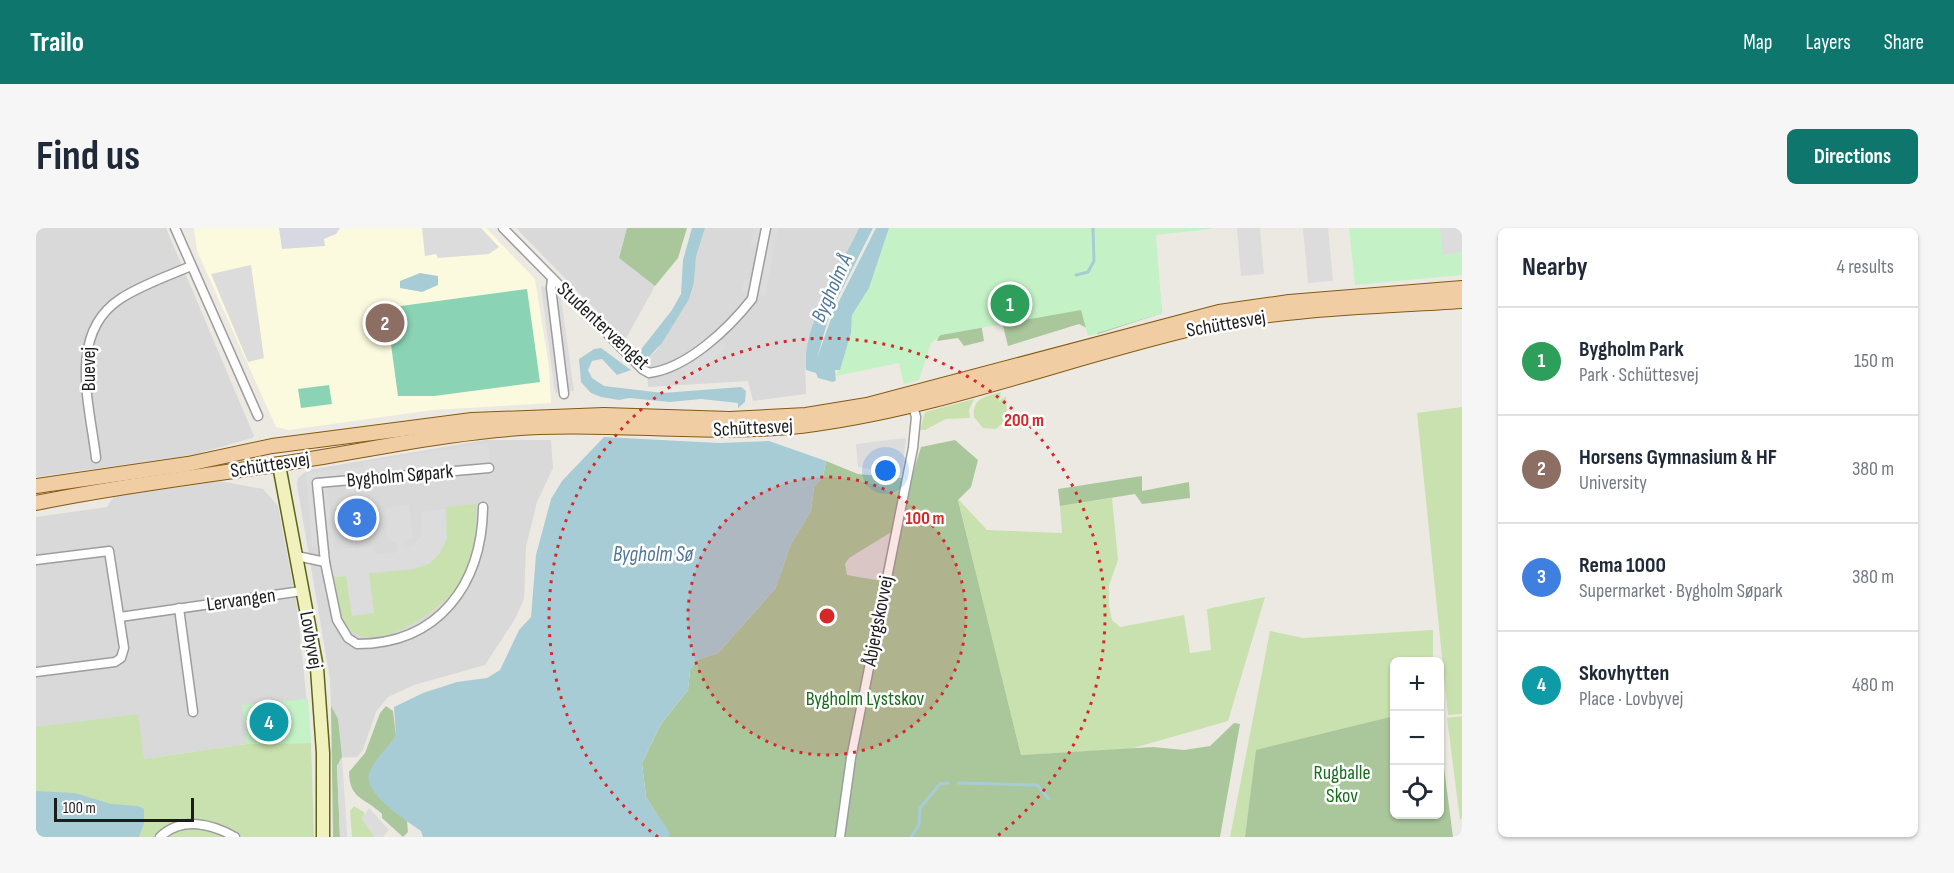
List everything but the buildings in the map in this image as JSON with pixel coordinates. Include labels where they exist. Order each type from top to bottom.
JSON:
[{"type":"main road","name":"Schüttesvej","points":[[37,486],[188,464],[272,446],[381,430],[537,416],[730,419],[806,415],[867,405],[1211,313],[1289,302],[1462,288]]},
{"type":"main road","name":"Schüttesvej","points":[[36,503],[107,488],[279,465],[474,432],[600,426],[731,431],[767,429],[870,416],[1192,329],[1248,318],[1462,301]]},
{"type":"street","points":[[175,228],[258,416]]},
{"type":"street","name":"Studentervænget","points":[[508,230],[552,278],[646,372],[654,373],[710,345],[752,298],[766,228]]},
{"type":"street","name":"Buevej","points":[[96,458],[85,367],[88,342],[92,331],[102,316],[122,298],[192,266]]},
{"type":"street","name":"Studentervænget","points":[[552,278],[551,316],[564,394]]},
{"type":"street","name":"Åbjergskovvej","points":[[840,837],[853,747],[913,448],[916,417],[913,406]]},
{"type":"street","name":"Lovbyvej","points":[[272,446],[279,465],[297,556],[320,698],[323,837]]},
{"type":"street","name":"Bygholm Søpark","points":[[483,507],[483,534],[478,556],[460,595],[433,621],[406,635],[366,644],[357,644],[348,638],[337,620],[325,562],[318,483],[489,468]]},
{"type":"street","points":[[36,560],[110,551],[124,648],[121,658],[115,662],[36,672]]},
{"type":"street","points":[[297,556],[325,562]]},
{"type":"street","name":"Lervangen","points":[[120,617],[303,591]]},
{"type":"street","name":"Lervangen","points":[[179,609],[193,712]]},
{"type":"street","points":[[160,837],[175,827],[197,824],[211,825],[235,837]]},
{"type":"shaded area","points":[[36,228],[166,228],[254,436],[193,455],[36,477]]},
{"type":"shaded area","points":[[194,228],[486,228],[535,279],[549,367],[551,403],[433,410],[289,430],[276,427],[197,251]]},
{"type":"shaded area","points":[[279,228],[340,228],[336,234],[324,239],[325,246],[282,249]]},
{"type":"shaded area","points":[[422,228],[481,228],[499,247],[489,254],[438,258],[436,254],[425,256]]},
{"type":"shaded area","points":[[516,228],[627,228],[619,258],[655,286],[625,340]]},
{"type":"shaded area","points":[[705,228],[859,228],[813,328],[805,358],[806,394],[753,401],[748,381],[648,387],[646,360],[657,350],[688,299],[694,282],[696,257]]},
{"type":"shaded area","points":[[754,228],[778,228],[765,296],[741,291],[744,279],[751,280],[757,248],[751,246]]},
{"type":"shaded area","points":[[1237,228],[1260,228],[1264,274],[1241,276]]},
{"type":"shaded area","points":[[1303,228],[1328,228],[1333,281],[1308,283]]},
{"type":"shaded area","points":[[1440,228],[1462,228],[1462,252],[1443,255]]},
{"type":"shaded area","points":[[251,265],[264,358],[248,362],[211,274]]},
{"type":"shaded area","points":[[541,286],[560,291],[574,391],[555,393]]},
{"type":"shaded area","points":[[721,339],[727,347],[704,367],[702,372],[688,380],[681,366],[711,349]]},
{"type":"shaded area","points":[[906,438],[902,474],[858,467],[856,444]]},
{"type":"shaded area","points":[[485,440],[551,440],[553,468],[537,502],[526,547],[524,599],[515,619],[485,665],[414,685],[388,697],[376,712],[363,750],[357,757],[333,758],[330,679],[297,485],[298,478],[308,470]]},
{"type":"shaded area","points":[[488,443],[490,463],[368,474],[368,490],[346,492],[345,484],[327,486],[335,549],[374,546],[375,554],[395,553],[396,542],[388,541],[386,508],[409,504],[413,538],[404,541],[406,546],[414,544],[421,537],[422,512],[445,509],[447,538],[440,553],[429,564],[414,569],[369,573],[374,613],[352,616],[346,576],[334,577],[320,565],[318,547],[312,548],[306,473],[363,466],[364,462]]},
{"type":"shaded area","points":[[219,481],[263,489],[278,506],[297,606],[311,743],[247,744],[144,759],[36,727],[36,517],[107,507],[114,496]]},
{"type":"shaded area","points":[[893,531],[882,581],[847,575],[845,564],[849,558]]},
{"type":"shaded area","points":[[342,757],[347,837],[340,837],[337,766]]},
{"type":"shaded area","points":[[369,808],[389,830],[383,837],[375,837],[362,819]]},
{"type":"green space","points":[[627,228],[687,228],[678,258],[655,286],[619,258]]},
{"type":"green space","points":[[889,228],[1211,229],[1156,235],[1162,313],[1088,336],[1081,310],[941,335],[931,343],[919,380],[904,384],[899,363],[836,376],[851,333],[852,315],[869,288]]},
{"type":"green space","points":[[1349,228],[1462,228],[1462,275],[1355,285]]},
{"type":"green space","points":[[1159,284],[1162,313],[1098,334],[1079,324],[1008,346],[1001,318]]},
{"type":"green space","points":[[527,289],[540,382],[434,396],[398,396],[386,308]]},
{"type":"green space","points":[[979,311],[984,341],[964,346],[958,338],[937,341],[941,330]]},
{"type":"green space","points":[[329,385],[332,404],[301,408],[298,389]]},
{"type":"green space","points":[[1001,392],[999,401],[1006,396],[1007,419],[996,429],[983,428],[974,417],[975,406],[981,399]]},
{"type":"green space","points":[[974,399],[969,410],[970,418],[946,419],[925,430],[920,430],[925,412]]},
{"type":"green space","points":[[1462,407],[1462,714],[1448,715],[1444,657],[1442,657],[1417,413]]},
{"type":"green space","name":"Bygholm Lystskov","points":[[955,440],[978,460],[971,487],[958,500],[1021,755],[1153,747],[1184,750],[1210,746],[1234,723],[1240,724],[1220,837],[668,837],[669,833],[646,797],[642,763],[661,724],[688,690],[690,670],[697,660],[718,653],[775,589],[791,544],[811,511],[814,487],[823,477],[826,461],[858,474],[911,479],[921,447]]},
{"type":"green space","points":[[1142,476],[1142,491],[1189,482],[1190,498],[1142,504],[1135,494],[1060,506],[1058,489]]},
{"type":"green space","points":[[1112,498],[1118,560],[1109,585],[1109,606],[1112,620],[1120,627],[1184,615],[1190,653],[1211,650],[1207,609],[1265,597],[1228,721],[1130,749],[1021,755],[958,499],[987,530],[1062,533],[1060,506]]},
{"type":"green space","points":[[476,504],[475,533],[470,561],[462,580],[441,604],[426,616],[391,634],[373,637],[358,635],[346,626],[339,609],[334,577],[414,569],[447,525],[446,507]]},
{"type":"green space","points":[[1433,630],[1433,657],[1390,657],[1390,717],[1257,751],[1245,837],[1230,837],[1270,631],[1303,638]]},
{"type":"green space","points":[[308,699],[311,743],[247,744],[242,705]]},
{"type":"green space","points":[[331,706],[338,719],[342,757],[337,766],[340,837],[333,837]]},
{"type":"green space","points":[[386,706],[393,711],[396,736],[369,774],[394,810],[407,821],[408,832],[403,837],[382,818],[382,814],[355,793],[350,781],[349,772],[365,753],[380,713]]},
{"type":"green space","points":[[138,714],[144,759],[247,744],[311,743],[314,837],[242,837],[222,825],[189,819],[167,826],[154,837],[36,837],[36,727]]},
{"type":"green space","points":[[1462,716],[1462,818],[1460,820],[1447,718]]},
{"type":"green space","name":"Rugballe Skov","points":[[1390,717],[1390,819],[1444,819],[1444,768],[1453,837],[1245,837],[1256,750]]},
{"type":"green space","points":[[354,806],[365,813],[362,819],[375,837],[352,837],[350,811]]},
{"type":"green space","points":[[181,828],[202,828],[228,837],[165,837]]},
{"type":"water","points":[[692,228],[705,228],[696,257],[694,282],[689,299],[662,343],[646,360],[639,352],[672,310],[681,294],[683,260]]},
{"type":"water","name":"Bygholm Å","points":[[859,228],[873,228],[830,313],[817,358],[833,313],[876,228],[889,228],[869,288],[852,315],[851,333],[840,370],[835,370],[836,380],[833,382],[818,378],[816,373],[806,370],[806,353],[816,316]]},
{"type":"water","points":[[420,273],[438,276],[438,285],[422,292],[400,288],[400,281]]},
{"type":"water","points":[[601,348],[631,370],[617,375],[602,359],[592,361],[588,370],[592,378],[604,386],[663,393],[741,387],[746,391],[745,402],[738,408],[738,403],[701,399],[670,402],[601,397],[591,393],[581,382],[579,359],[594,349]]},
{"type":"water","name":"Bygholm Sø","points":[[604,437],[719,443],[769,441],[826,461],[823,477],[814,487],[811,511],[791,544],[775,589],[718,653],[697,660],[690,670],[688,690],[661,724],[642,763],[646,797],[670,833],[668,837],[423,837],[421,831],[379,798],[369,781],[369,774],[374,764],[396,736],[394,707],[423,693],[457,682],[487,678],[500,670],[519,630],[531,617],[536,555],[551,499],[562,481]]},
{"type":"water","points":[[36,791],[75,793],[111,804],[138,806],[144,809],[144,823],[139,837],[36,837]]},
{"type":"waterway","points":[[1076,275],[1088,272],[1094,261],[1093,228]]},
{"type":"waterway","points":[[911,837],[919,825],[920,808],[940,784],[948,783]]},
{"type":"waterway","points":[[958,783],[1037,785],[1049,799]]},
{"type":"place","name":"Bygholm Park","points":[[1010,304]]},
{"type":"place","name":"Horsens Gymnasium & HF","points":[[385,323]]},
{"type":"place","name":"Rema 1000","points":[[357,518]]},
{"type":"place","name":"Skovhytten","points":[[269,722]]}]
